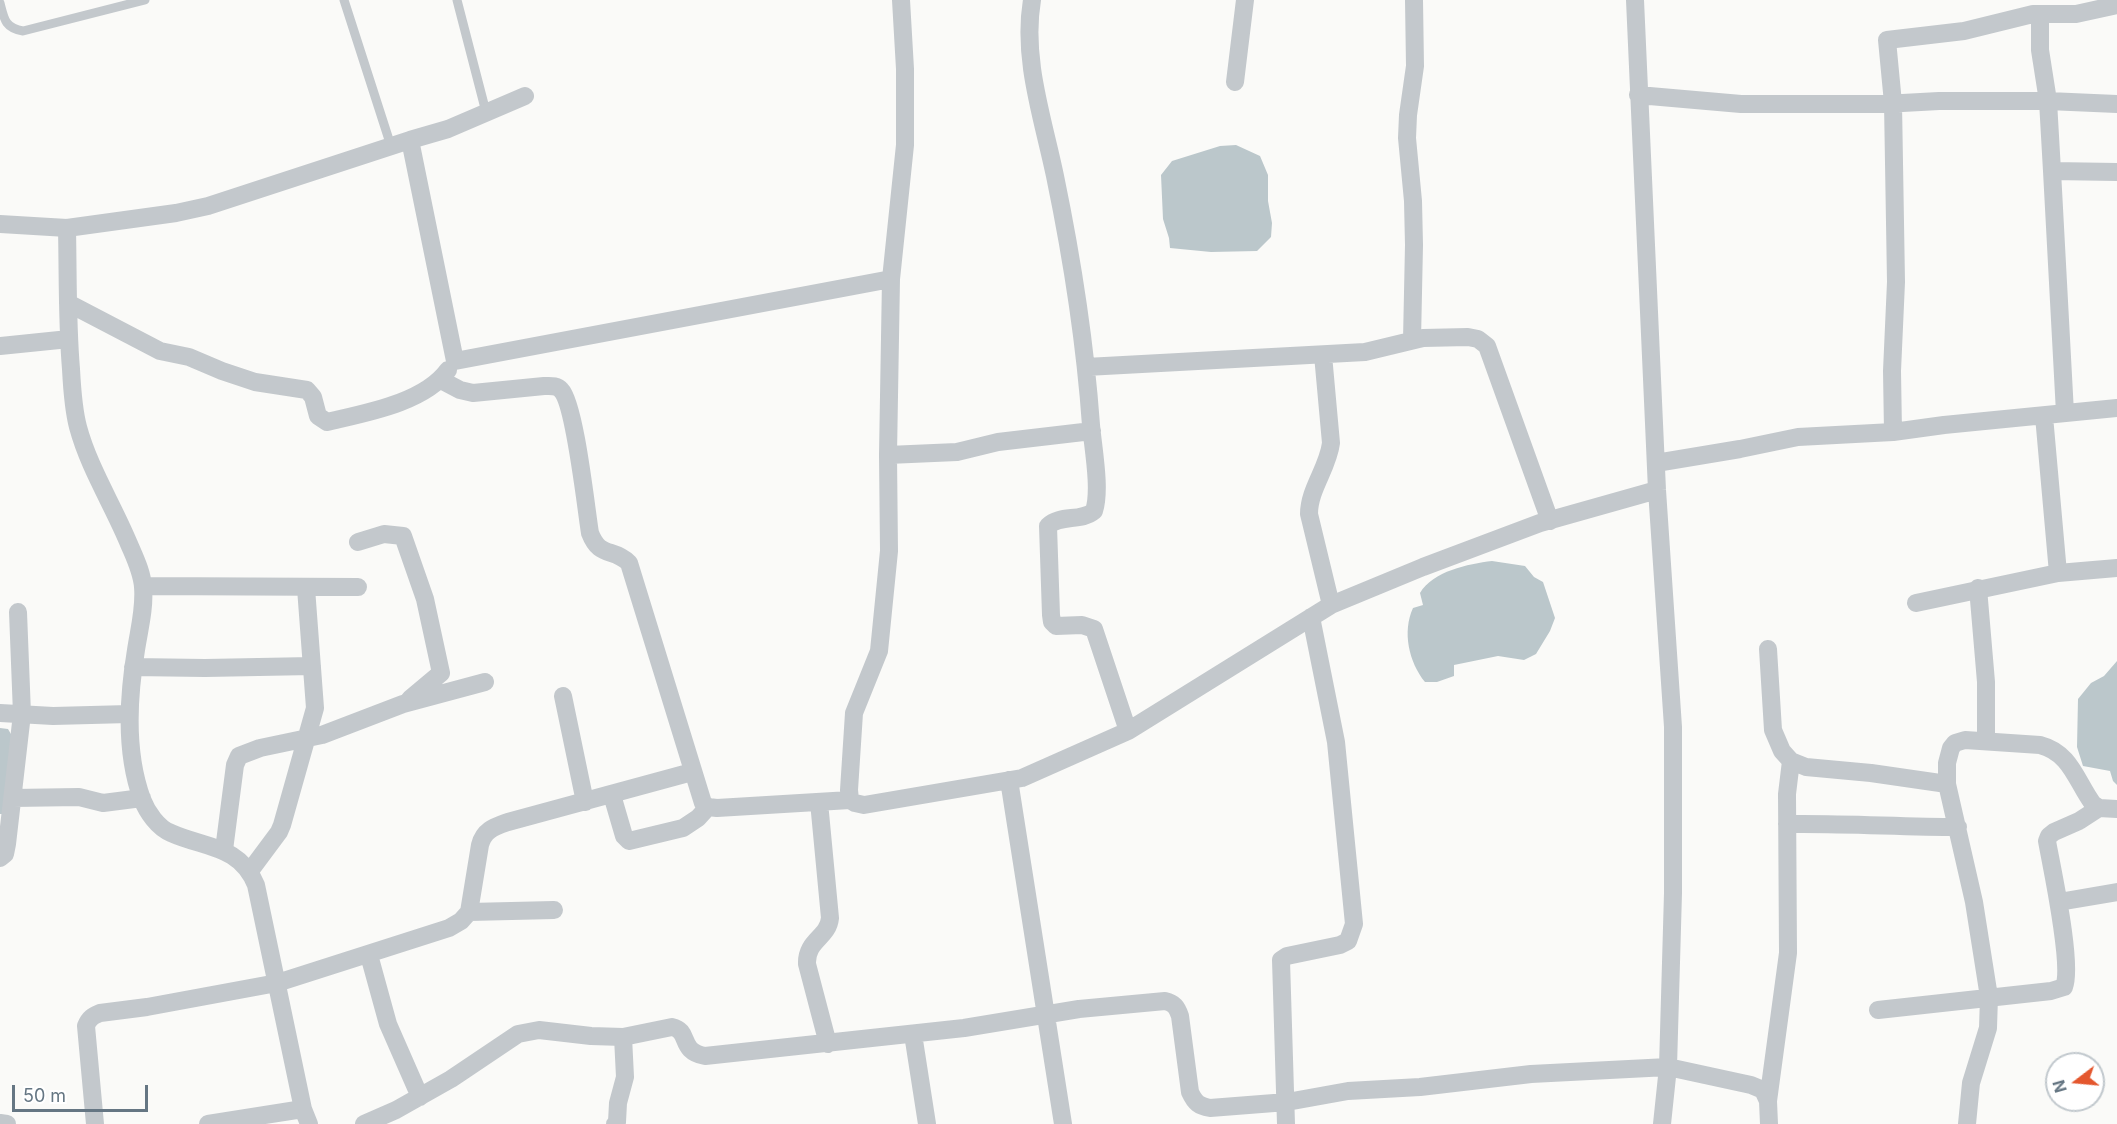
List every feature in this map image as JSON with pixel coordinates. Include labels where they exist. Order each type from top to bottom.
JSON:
[{"type":"street","points":[[850,800],[854,712],[879,651],[889,551],[891,279],[904,145],[905,69],[901,0]]},
{"type":"street","points":[[1032,0],[1029,19],[1030,47],[1036,96],[1065,232],[1086,367],[1096,505],[1094,511],[1083,517],[1056,521],[1048,526],[1051,615],[1052,622],[1056,626],[1089,626],[1094,629],[1128,731]]},
{"type":"street","points":[[1234,82],[1245,0]]},
{"type":"street","points":[[1412,340],[1413,212],[1407,138],[1415,66],[1414,0]]},
{"type":"street","points":[[1635,0],[1657,490],[1673,727],[1673,893],[1668,1067],[1662,1124]]},
{"type":"street","points":[[1893,432],[1892,371],[1896,282],[1893,103],[1887,40],[1964,31],[2033,14],[2076,14],[2107,5]]},
{"type":"street","points":[[2040,14],[2040,50],[2048,101],[2065,413]]},
{"type":"street","points":[[1638,95],[1741,104],[2048,101],[2117,104]]},
{"type":"street","points":[[0,224],[67,228],[176,213],[208,206],[448,129],[525,96]]},
{"type":"street","points":[[410,140],[455,361]]},
{"type":"street","points":[[2052,171],[2117,172]]},
{"type":"street","points":[[67,228],[69,339],[73,398],[78,426],[87,453],[138,566],[143,586],[129,714],[132,755],[142,798],[152,817],[168,833],[224,850],[250,871],[256,885],[306,1117],[208,1124]]},
{"type":"street","points":[[68,303],[160,351],[189,357],[255,382],[307,390],[313,397],[318,416],[327,422],[412,397],[441,380],[455,361],[891,279]]},
{"type":"street","points":[[1086,367],[1323,355],[1382,350],[1412,340],[1468,337],[1478,339],[1487,346],[1550,521]]},
{"type":"street","points":[[0,346],[69,339]]},
{"type":"street","points":[[1323,355],[1331,443],[1330,452],[1310,498],[1309,514],[1331,605]]},
{"type":"street","points":[[441,380],[460,390],[473,393],[555,386],[565,395],[576,440],[590,533],[594,544],[600,549],[620,556],[629,563],[692,772],[703,803],[708,807],[850,800],[864,805],[1022,778],[1128,731],[1331,605],[1423,567],[1550,521],[1657,490]]},
{"type":"street","points":[[1656,463],[1798,437],[1893,432],[2117,408]]},
{"type":"street","points":[[2044,416],[2058,573]]},
{"type":"street","points":[[888,455],[957,452],[998,442],[1092,431]]},
{"type":"street","points":[[358,542],[384,534],[403,536],[425,599],[441,673],[403,704]]},
{"type":"street","points":[[1916,603],[1978,588],[2058,573],[2117,568]]},
{"type":"street","points":[[143,586],[358,587]]},
{"type":"street","points":[[250,871],[282,825],[315,708],[306,588]]},
{"type":"street","points":[[1978,588],[1986,682],[1986,741]]},
{"type":"street","points":[[0,858],[5,854],[7,844],[22,714],[18,612]]},
{"type":"street","points":[[1287,1124],[1279,968],[1281,960],[1287,956],[1340,945],[1348,941],[1354,924],[1336,742],[1311,617]]},
{"type":"street","points":[[1768,649],[1773,730],[1782,752],[1791,760],[1806,767],[1871,773],[1947,784]]},
{"type":"street","points":[[133,667],[312,666]]},
{"type":"street","points":[[224,850],[235,765],[239,756],[260,748],[338,730],[403,704],[485,682]]},
{"type":"street","points":[[563,696],[585,802]]},
{"type":"street","points":[[0,713],[69,716],[129,714]]},
{"type":"street","points":[[1967,1124],[1971,1083],[1988,1028],[1989,998],[1974,902],[1947,784],[1947,763],[1951,748],[1955,743],[1965,740],[2040,745],[2058,751],[2067,761],[2093,804],[2108,808]]},
{"type":"street","points":[[1769,1124],[1768,1101],[1788,952],[1787,794],[1791,760]]},
{"type":"street","points":[[95,1124],[86,1026],[93,1015],[277,983],[449,928],[462,921],[469,912],[483,836],[490,829],[508,822],[692,772]]},
{"type":"street","points":[[1009,780],[1063,1124]]},
{"type":"street","points":[[612,795],[624,836],[629,841],[683,828],[698,818],[708,807]]},
{"type":"street","points":[[12,798],[79,797],[103,803],[142,798]]},
{"type":"street","points":[[819,802],[830,918],[829,925],[810,946],[807,964],[828,1044]]},
{"type":"street","points":[[1878,1010],[2051,992],[2064,987],[2066,973],[2058,902],[2047,841],[2049,836],[2108,808]]},
{"type":"street","points":[[1788,824],[1958,827]]},
{"type":"street","points":[[2058,902],[2117,892]]},
{"type":"street","points":[[469,912],[554,910]]},
{"type":"street","points":[[369,955],[388,1024],[420,1097]]},
{"type":"street","points":[[363,1124],[380,1118],[420,1097],[470,1067],[507,1040],[529,1031],[623,1037],[672,1027],[682,1032],[690,1050],[695,1054],[705,1056],[964,1028],[1046,1015],[1165,1001],[1177,1008],[1180,1016],[1190,1092],[1194,1101],[1210,1108],[1287,1102],[1348,1091],[1420,1087],[1531,1074],[1668,1067],[1751,1085],[1763,1090],[1768,1101]]},
{"type":"street","points":[[913,1034],[927,1124]]},
{"type":"street","points":[[615,1124],[625,1077],[623,1037]]},
{"type":"street","points":[[0,1123],[7,1124]]},
{"type":"lane","points":[[0,3],[4,20],[13,29],[23,31],[145,0]]},
{"type":"lane","points":[[344,0],[391,146]]},
{"type":"lane","points":[[457,0],[486,112]]},
{"type":"shaded area","points":[[1236,145],[1260,156],[1268,175],[1271,237],[1257,251],[1211,252],[1170,248],[1163,219],[1161,175],[1172,161],[1220,146]]},
{"type":"shaded area","points":[[1492,561],[1525,566],[1534,577],[1543,582],[1555,618],[1550,631],[1536,654],[1524,660],[1498,656],[1454,665],[1454,676],[1437,682],[1425,682],[1411,656],[1408,637],[1413,608],[1423,605],[1420,593],[1426,585],[1442,574],[1472,564]]},
{"type":"shaded area","points":[[2117,661],[2117,785],[2110,771],[2083,766],[2077,747],[2078,699],[2091,683],[2104,676]]},
{"type":"shaded area","points":[[0,728],[8,729],[15,741],[2,814],[0,814]]}]
